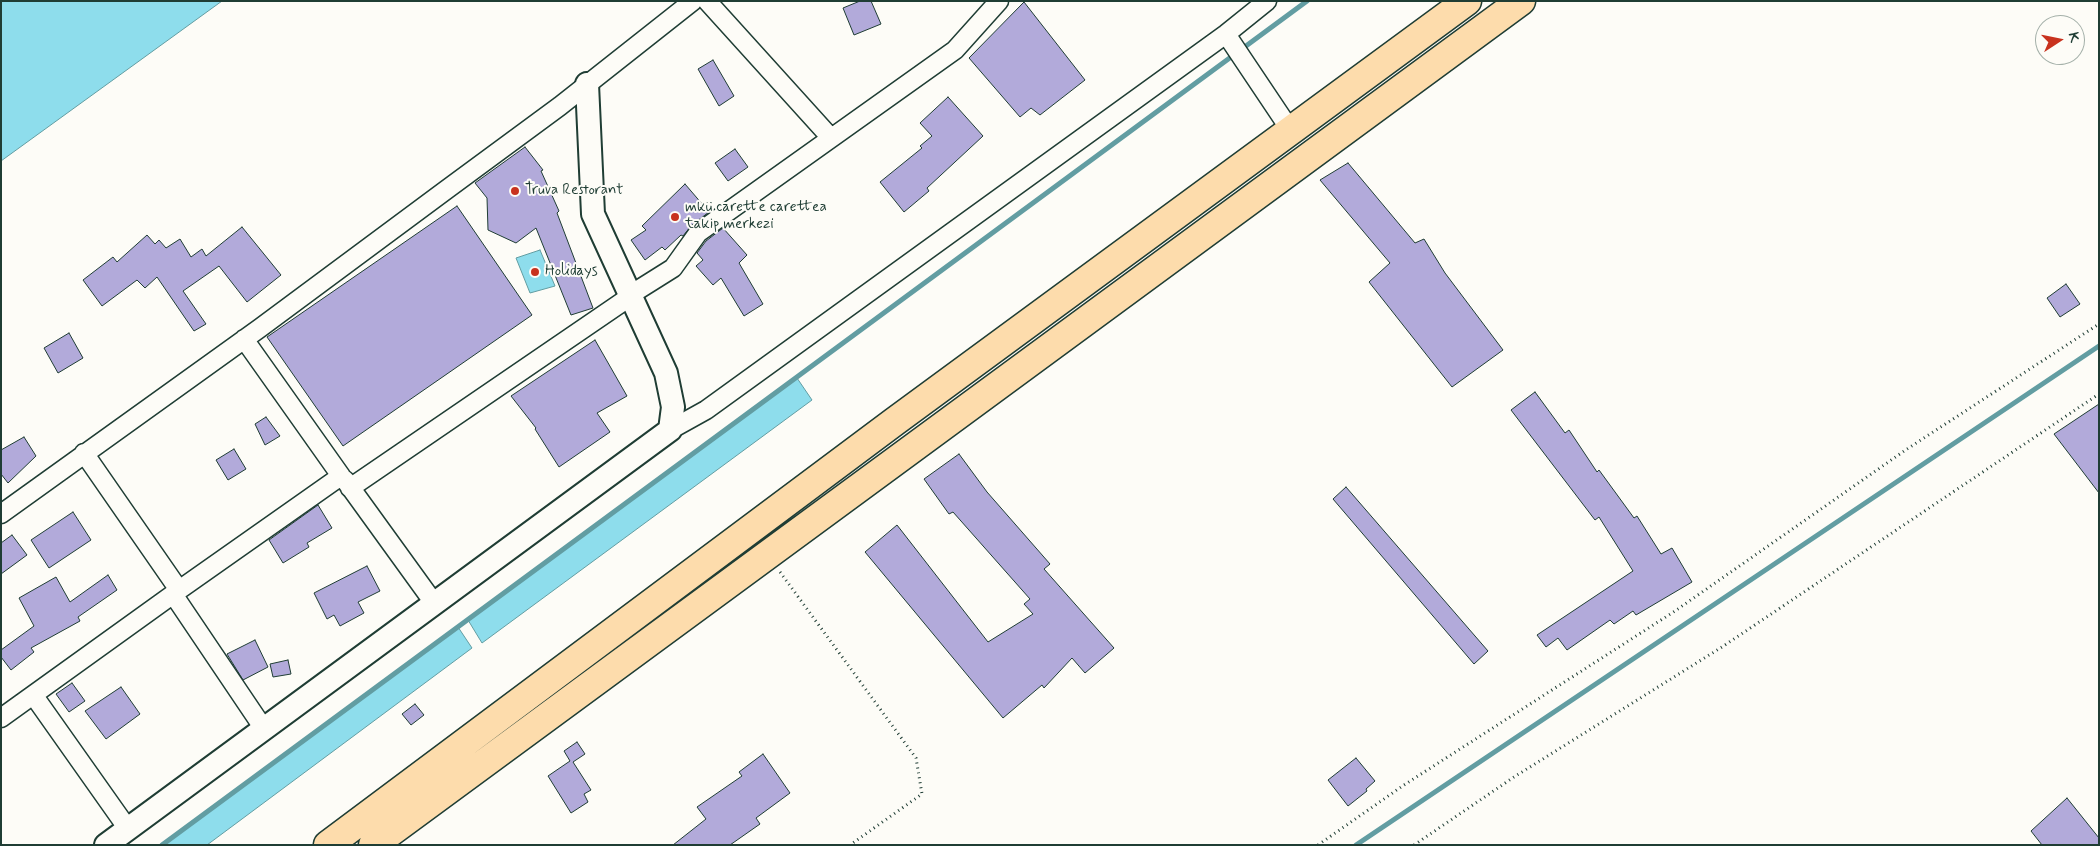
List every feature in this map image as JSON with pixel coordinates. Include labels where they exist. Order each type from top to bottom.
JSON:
[{"type":"main road","points":[[328,845],[894,422],[1467,1]]},
{"type":"main road","points":[[373,845],[1521,1]]},
{"type":"street","points":[[1,514],[244,339],[587,84],[693,1]]},
{"type":"street","points":[[707,1],[831,138]]},
{"type":"street","points":[[1,718],[176,592],[673,268],[698,233],[955,50],[999,1]]},
{"type":"street","points":[[106,845],[670,430],[706,410],[1226,34],[1267,1]]},
{"type":"street","points":[[1226,34],[1290,131]]},
{"type":"street","points":[[587,84],[593,214],[666,373],[673,407],[670,430]]},
{"type":"street","points":[[244,339],[434,603]]},
{"type":"street","points":[[84,453],[264,729]]},
{"type":"street","points":[[34,696],[128,829]]},
{"type":"path","points":[[1318,845],[1404,785],[1675,611],[1907,449],[2099,324]]},
{"type":"path","points":[[1414,845],[1514,777],[1722,646],[2099,394]]},
{"type":"path","points":[[768,555],[916,758],[922,794],[850,845]]},
{"type":"water","points":[[1,1],[222,1],[1,161]]},
{"type":"water","name":"Holidays","points":[[540,250],[555,286],[530,293],[516,258]]},
{"type":"water","points":[[797,378],[812,400],[482,643],[468,620]]},
{"type":"water","points":[[458,627],[472,648],[207,845],[164,845]]},
{"type":"building","points":[[860,1],[871,1],[881,24],[854,35],[843,8]]},
{"type":"building","points":[[1024,2],[1085,80],[1040,115],[1031,108],[1020,117],[969,58]]},
{"type":"building","points":[[713,60],[734,96],[719,106],[698,69]]},
{"type":"building","points":[[948,97],[983,136],[927,188],[929,191],[904,212],[880,182],[922,148],[920,146],[932,136],[920,123]]},
{"type":"building","name":"Truva Restorant","points":[[525,147],[543,170],[541,171],[559,211],[557,213],[593,308],[571,315],[536,228],[516,243],[488,230],[487,198],[475,183]]},
{"type":"building","points":[[735,149],[748,167],[728,181],[715,163]]},
{"type":"building","points":[[1348,163],[1415,243],[1424,239],[1445,273],[1503,350],[1452,387],[1369,282],[1390,263],[1320,180]]},
{"type":"building","name":"mkü carette carettea takip merkezi","points":[[685,184],[709,212],[665,250],[662,247],[645,260],[631,240],[646,230],[642,226]]},
{"type":"building","points":[[457,206],[532,315],[343,446],[267,337]]},
{"type":"building","points":[[242,227],[281,275],[247,302],[219,266],[183,291],[206,324],[194,331],[157,277],[145,288],[137,280],[102,306],[83,280],[113,257],[117,262],[147,235],[155,244],[159,240],[166,248],[180,239],[191,257],[202,249],[206,256]]},
{"type":"building","points":[[723,228],[747,255],[739,263],[763,304],[744,316],[721,278],[713,285],[696,266],[703,260],[697,253],[706,241]]},
{"type":"building","points":[[2066,284],[2080,304],[2060,317],[2047,298]]},
{"type":"building","points":[[69,333],[83,358],[58,373],[44,348]]},
{"type":"building","points":[[595,340],[627,396],[597,413],[610,432],[559,467],[536,428],[511,396]]},
{"type":"building","points":[[1535,392],[1565,433],[1569,430],[1597,472],[1599,470],[1634,518],[1637,516],[1661,554],[1672,548],[1692,582],[1636,615],[1633,611],[1614,624],[1610,620],[1567,650],[1558,638],[1546,647],[1537,635],[1633,571],[1599,517],[1595,520],[1511,410]]},
{"type":"building","points":[[2099,404],[2099,493],[2054,434]]},
{"type":"building","points":[[266,417],[280,436],[265,445],[255,424]]},
{"type":"building","points":[[24,437],[36,456],[8,483],[1,474],[1,450]]},
{"type":"building","points":[[234,449],[246,469],[228,480],[216,460]]},
{"type":"building","points":[[959,454],[987,492],[1050,564],[1044,569],[1114,648],[1085,673],[1072,658],[1044,688],[1042,685],[1003,718],[865,552],[897,525],[988,642],[1033,614],[1024,604],[1030,599],[953,512],[949,514],[924,479]]},
{"type":"building","points":[[1346,487],[1488,651],[1474,664],[1333,499]]},
{"type":"building","points":[[318,505],[332,528],[307,543],[309,547],[283,563],[269,540]]},
{"type":"building","points":[[73,512],[91,540],[49,568],[31,540]]},
{"type":"building","points":[[12,535],[27,555],[1,574],[1,543]]},
{"type":"building","points":[[367,566],[380,591],[358,602],[364,613],[340,626],[334,615],[327,619],[314,593]]},
{"type":"building","points":[[108,575],[117,590],[78,617],[80,621],[31,648],[34,652],[11,670],[1,657],[1,650],[34,626],[19,598],[56,577],[70,602]]},
{"type":"building","points":[[255,640],[268,667],[243,680],[227,654]]},
{"type":"building","points":[[288,660],[291,674],[273,677],[270,664]]},
{"type":"building","points":[[72,683],[85,701],[69,712],[56,694]]},
{"type":"building","points":[[121,687],[140,714],[106,739],[85,711]]},
{"type":"building","points":[[415,704],[424,715],[411,725],[402,714]]},
{"type":"building","points":[[577,742],[585,754],[573,762],[591,790],[584,794],[588,802],[571,813],[548,776],[570,761],[564,751]]},
{"type":"building","points":[[763,754],[790,793],[756,818],[760,824],[730,845],[673,845],[706,819],[697,807],[742,776],[739,772]]},
{"type":"building","points":[[1356,758],[1375,781],[1366,789],[1367,791],[1348,806],[1328,780]]},
{"type":"building","points":[[2067,798],[2099,838],[2099,845],[2042,845],[2031,831]]},
{"type":"waterway","points":[[162,845],[1307,1]]},
{"type":"waterway","points":[[1356,845],[2099,346]]},
{"type":"place","name":"Truva Restorant","points":[[515,191]]},
{"type":"place","name":"mkü carette carettea takip merkezi","points":[[675,217]]},
{"type":"place","name":"Holidays","points":[[535,272]]}]
